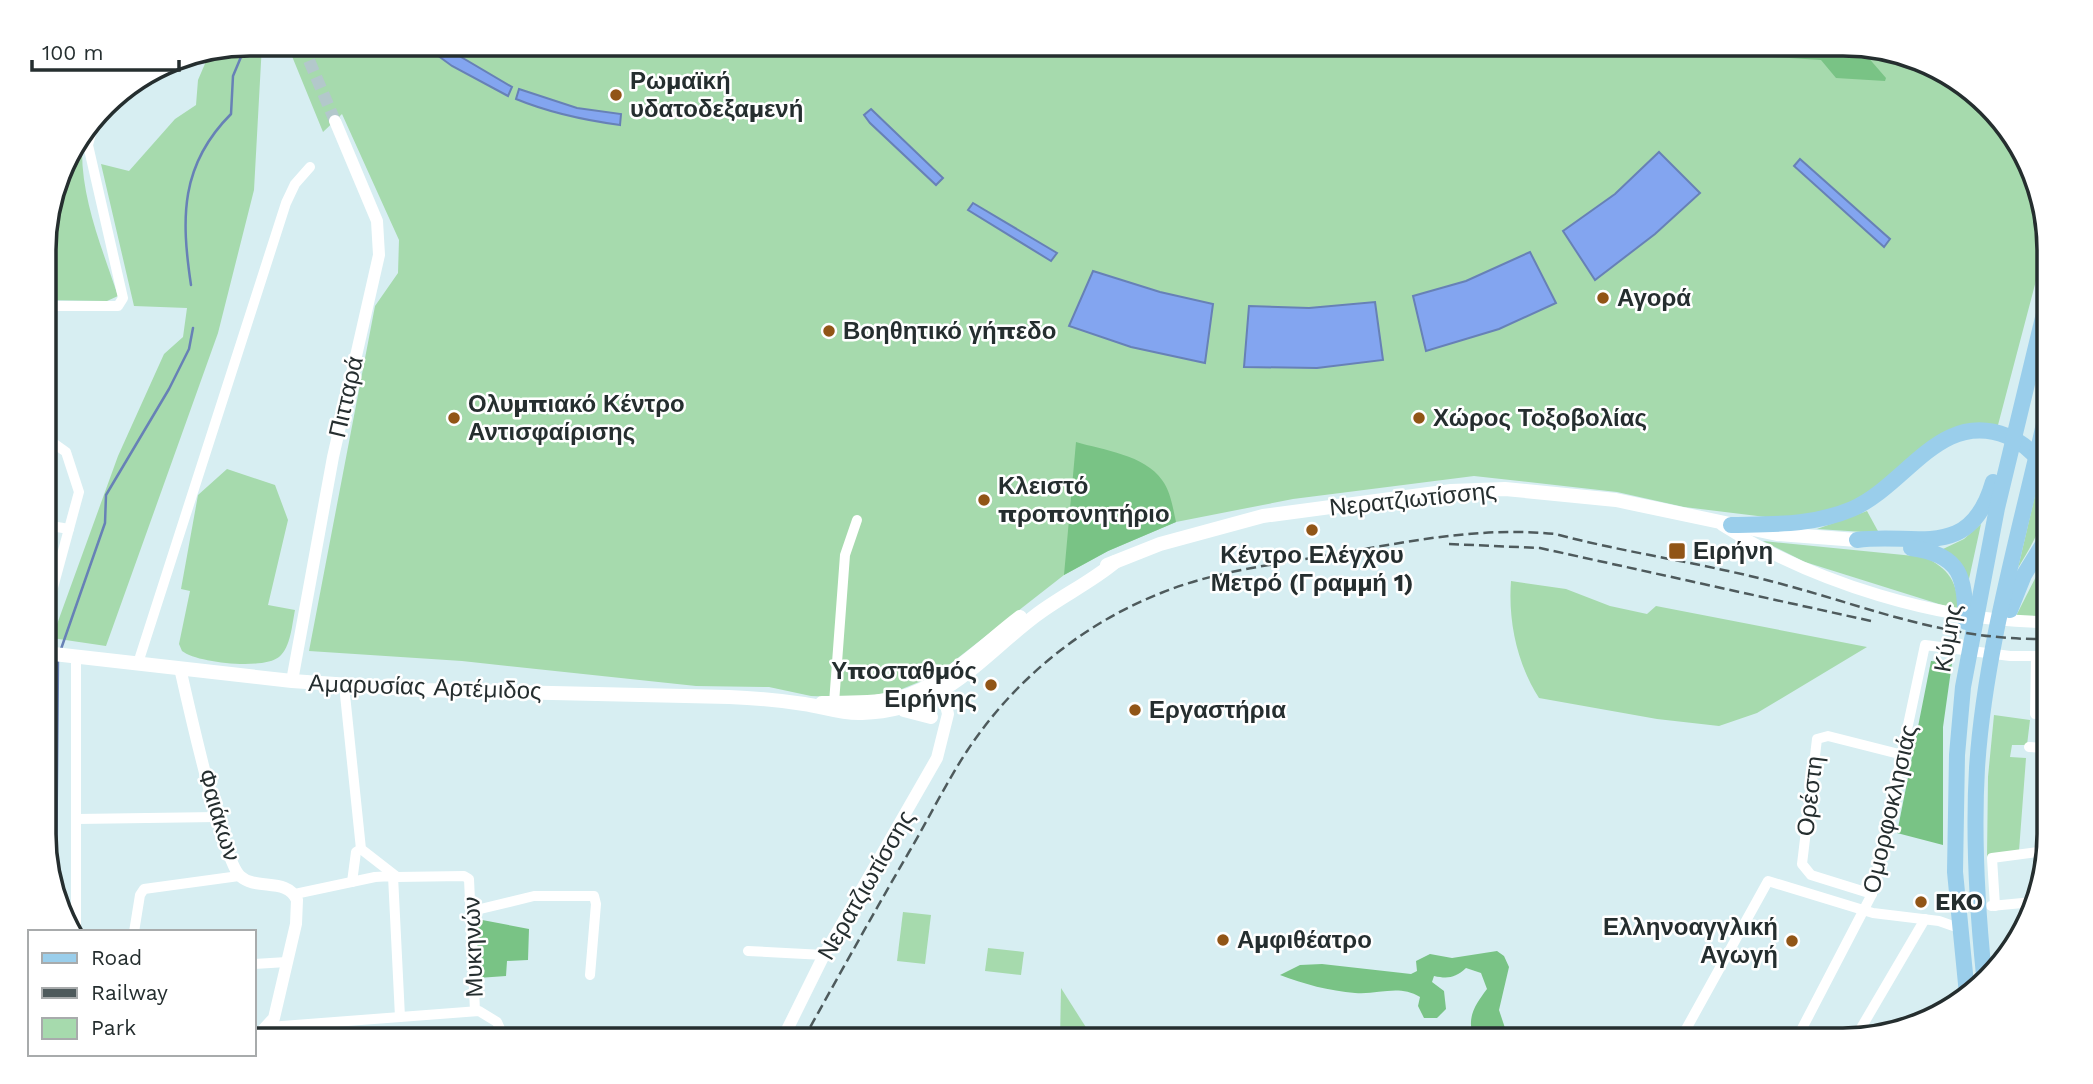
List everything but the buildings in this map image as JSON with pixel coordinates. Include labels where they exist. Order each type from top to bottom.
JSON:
[{"type":"main road","name":"Κύμης","points":[[1966,984],[1955,872],[1957,755],[1968,652],[2037,341]]},
{"type":"main road","points":[[1857,540],[1931,541],[1951,535],[1972,522],[1988,499],[2005,440],[2022,400]]},
{"type":"main road","points":[[1723,523],[1790,524],[1851,510],[1890,487],[1931,447],[1962,433],[1995,433],[2026,447],[2037,462]]},
{"type":"main road","name":"Κύμης","points":[[1983,968],[1977,908],[1977,767],[1993,651],[2037,455]]},
{"type":"main road","name":"Νερατζιωτίσσης","points":[[865,713],[892,710],[937,691],[1032,608],[1094,569],[1160,544],[1253,518],[1451,491],[1535,491],[1616,500],[1785,535],[1857,540]]},
{"type":"main road","points":[[1857,540],[1927,551],[1943,557],[1955,567],[1966,593],[1968,652]]},
{"type":"main road","points":[[1993,651],[2024,575],[2037,554]]},
{"type":"main road","name":"Αμαρυσίας Αρτέμιδος","points":[[60,654],[292,681],[446,692],[729,697],[806,704],[888,700],[937,691]]},
{"type":"main road","name":"Αμαρυσίας Αρτέμιδος","points":[[806,704],[832,712],[865,713]]},
{"type":"main road","points":[[892,710],[910,710],[931,717]]},
{"type":"street","name":"Πιτταρά","points":[[292,681],[332,457],[379,255],[377,221],[335,121]]},
{"type":"street","points":[[56,306],[118,306],[123,298],[89,143]]},
{"type":"street","points":[[138,663],[286,203],[295,184],[310,167]]},
{"type":"street","points":[[56,444],[66,452],[79,483],[78,500],[56,563]]},
{"type":"street","points":[[834,703],[845,555],[858,520]]},
{"type":"street","name":"Νερατζιωτίσσης","points":[[1723,523],[1751,541],[1833,578],[1952,614],[1985,620],[2037,622]]},
{"type":"street","points":[[56,527],[69,529]]},
{"type":"street","name":"Ομορφοκλησιάς","points":[[1802,1028],[1872,894],[1925,645],[2010,656],[2036,656]]},
{"type":"street","points":[[60,654],[77,819],[76,920]]},
{"type":"street","points":[[2035,713],[2036,656]]},
{"type":"street","name":"Φαιάκων","points":[[180,668],[217,817],[239,876],[287,889],[295,894]]},
{"type":"street","points":[[344,685],[361,849],[393,876],[400,1017]]},
{"type":"street","points":[[937,691],[931,717],[943,727]]},
{"type":"street","name":"Νερατζιωτίσσης","points":[[788,1028],[824,955],[934,765],[948,714],[937,691]]},
{"type":"street","name":"Ορέστη","points":[[1872,894],[1807,873],[1802,864],[1817,739],[1828,736],[1903,755]]},
{"type":"street","points":[[2029,747],[2037,747]]},
{"type":"street","points":[[77,819],[217,817]]},
{"type":"street","points":[[352,882],[356,852],[361,849]]},
{"type":"street","points":[[1995,906],[1992,858],[2036,852]]},
{"type":"street","points":[[134,930],[141,891],[239,876]]},
{"type":"street","points":[[393,876],[295,894],[298,911],[269,1027],[475,1011]]},
{"type":"street","name":"Μυκηνών","points":[[393,876],[469,879],[475,1011],[485,1012],[492,1017],[498,1028]]},
{"type":"street","points":[[1687,1028],[1768,881],[1864,910],[1924,919],[1959,928]]},
{"type":"street","points":[[472,911],[534,896],[594,897],[596,904],[590,975]]},
{"type":"street","points":[[1977,908],[2024,903]]},
{"type":"street","points":[[1862,1027],[1924,919]]},
{"type":"street","points":[[748,951],[824,955]]},
{"type":"street","points":[[256,964],[287,962]]},
{"type":"green space","points":[[238,56],[261,56],[254,190],[218,333],[106,646],[56,639],[56,627],[118,456],[164,354],[183,337],[187,308],[134,306],[101,164],[129,171],[175,119],[196,105],[198,80],[206,62]]},
{"type":"green space","points":[[292,56],[1868,58],[1893,63],[1929,76],[1971,104],[1997,132],[2011,153],[2030,200],[2035,225],[2037,277],[1998,425],[1966,425],[1852,505],[1783,519],[1684,507],[1617,492],[1474,476],[1293,499],[1176,522],[1108,551],[1064,575],[936,675],[902,689],[862,698],[811,696],[769,687],[696,686],[462,661],[309,651],[375,306],[398,273],[399,240],[342,114],[323,132]]},
{"type":"green space","points":[[1756,56],[1868,58],[1886,78],[1885,81],[1836,78],[1821,60]]},
{"type":"green space","points":[[82,154],[92,217],[118,296],[107,301],[56,300],[58,225],[71,176]]},
{"type":"green space","points":[[1076,442],[1134,459],[1155,472],[1168,490],[1176,522],[1108,551],[1064,575]]},
{"type":"green space","points":[[227,469],[275,485],[288,520],[268,605],[295,610],[286,647],[279,657],[271,661],[245,664],[215,662],[182,651],[179,644],[190,591],[181,589],[198,495]]},
{"type":"green space","points":[[2037,487],[2037,533],[2018,568]]},
{"type":"green space","points":[[1867,511],[1879,533],[1817,529]]},
{"type":"green space","points":[[1981,524],[1968,580],[1943,549],[1964,539]]},
{"type":"green space","points":[[1763,541],[1924,557],[1946,571],[1954,584],[1958,610],[1805,562]]},
{"type":"green space","points":[[2037,575],[2037,616],[2016,616]]},
{"type":"green space","points":[[1511,581],[1566,589],[1610,606],[1647,614],[1656,606],[1867,647],[1757,713],[1719,726],[1657,719],[1539,698],[1525,671],[1516,642],[1511,611]]},
{"type":"green space","points":[[1931,661],[1952,663],[1943,727],[1943,845],[1897,833]]},
{"type":"green space","points":[[1994,715],[2030,720],[2027,745],[2012,745],[2010,757],[2026,758],[2019,851],[1987,857],[1988,777]]},
{"type":"green space","points":[[903,912],[931,915],[925,964],[897,961]]},
{"type":"green space","points":[[477,919],[529,929],[528,960],[507,961],[506,976],[478,978]]},
{"type":"green space","points":[[988,948],[1024,952],[1021,975],[985,971]]},
{"type":"green space","points":[[1497,951],[1504,956],[1509,967],[1499,1010],[1505,1028],[1471,1028],[1475,1007],[1487,989],[1481,973],[1466,968],[1451,977],[1434,976],[1432,982],[1444,991],[1446,1009],[1437,1018],[1424,1018],[1418,1006],[1420,997],[1412,993],[1346,992],[1317,987],[1280,975],[1300,965],[1322,964],[1411,974],[1417,971],[1416,961],[1430,954],[1452,958]]},
{"type":"green space","points":[[1061,988],[1086,1028],[1060,1028]]},
{"type":"water","points":[[438,56],[459,56],[512,87],[508,96]]},
{"type":"water","points":[[519,89],[577,108],[621,114],[620,125],[567,115],[529,104],[516,99]]},
{"type":"water","points":[[871,109],[943,178],[936,185],[870,123],[864,115]]},
{"type":"water","points":[[1659,152],[1700,193],[1655,234],[1595,280],[1563,231],[1615,194]]},
{"type":"water","points":[[1800,159],[1890,239],[1884,247],[1794,166]]},
{"type":"water","points":[[973,203],[1057,253],[1051,261],[968,210]]},
{"type":"water","points":[[1530,252],[1556,303],[1499,329],[1426,351],[1413,296],[1466,281]]},
{"type":"water","points":[[1093,271],[1160,292],[1213,304],[1205,363],[1131,347],[1069,326]]},
{"type":"water","points":[[1375,302],[1383,360],[1317,368],[1244,367],[1249,306],[1309,308]]},
{"type":"waterway","points":[[191,285],[186,237],[188,194],[202,153],[214,133],[231,114],[233,76],[241,56]]},
{"type":"waterway","points":[[61,649],[105,523],[106,495],[169,389],[189,349],[193,328]]},
{"type":"waterway","points":[[56,839],[58,658]]},
{"type":"tunnel","points":[[307,56],[335,121]]},
{"type":"railway","points":[[810,1028],[952,776],[985,725],[1028,678],[1077,638],[1132,606],[1181,586],[1242,570],[1411,541],[1468,534],[1526,532],[1555,534],[1747,575],[1942,628],[1976,634],[2037,639]]},
{"type":"railway","points":[[1449,544],[1540,548],[1871,621]]},
{"type":"place","name":"Ρωμαϊκή υδατοδεξαμενή","points":[[616,95]]},
{"type":"place","name":"Αγορά","points":[[1603,298]]},
{"type":"place","name":"Βοηθητικό γήπεδο","points":[[829,331]]},
{"type":"place","name":"Ολυμπιακό Κέντρο Αντισφαίρισης","points":[[454,418]]},
{"type":"place","name":"Χώρος Τοξοβολίας","points":[[1419,418]]},
{"type":"place","name":"Κλειστό προπονητήριο","points":[[984,500]]},
{"type":"place","name":"Κέντρο Ελέγχου Μετρό (Γραμμή 1)","points":[[1312,530]]},
{"type":"place","name":"Ειρήνη","points":[[1677,551]]},
{"type":"place","name":"Υποσταθμός Ειρήνης","points":[[991,685]]},
{"type":"place","name":"Εργαστήρια","points":[[1135,710]]},
{"type":"place","name":"EKO","points":[[1921,902]]},
{"type":"place","name":"Αμφιθέατρο","points":[[1223,940]]},
{"type":"place","name":"Ελληνοαγγλική Αγωγή","points":[[1792,941]]}]
